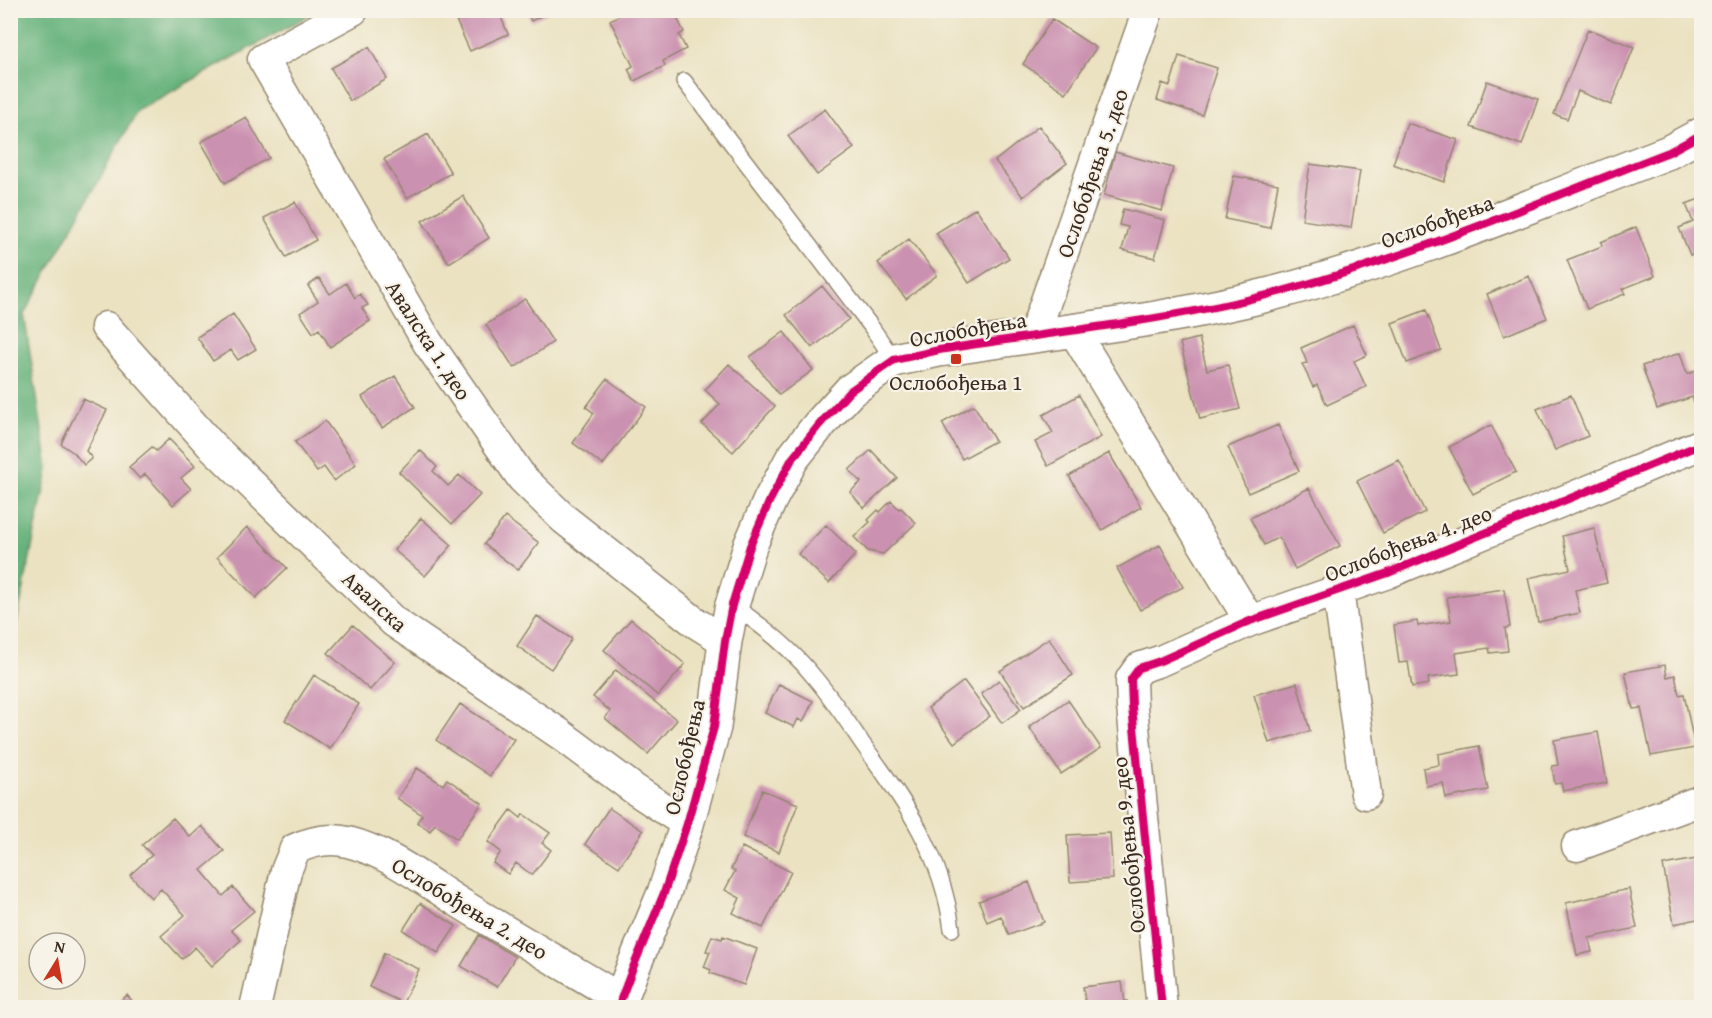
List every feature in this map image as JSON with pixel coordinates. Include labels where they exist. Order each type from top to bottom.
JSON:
[{"type":"street","name":"Авалска 1. део","points":[[352,10],[263,59],[364,236],[428,343],[522,478],[564,519],[696,624],[725,641]]},
{"type":"street","name":"Ослобођења 5. део","points":[[1034,335],[1148,10]]},
{"type":"street","name":"Ослобођења","points":[[620,1003],[664,893],[687,824],[714,727],[732,605],[750,546],[770,500],[792,459],[850,391],[894,360],[939,350],[1219,307],[1315,282],[1432,244],[1669,152],[1701,134]]},
{"type":"street","name":"Авалска","points":[[106,327],[210,444],[394,622],[560,734],[634,789],[687,824]]},
{"type":"street","points":[[1073,330],[1250,621]]},
{"type":"street","name":"Ослобођења 4. део","points":[[1131,679],[1140,668],[1160,662],[1250,621],[1388,573],[1701,444]]},
{"type":"street","points":[[1338,590],[1366,794]]},
{"type":"street","name":"Ослобођења 9. део","points":[[1131,679],[1162,1008]]},
{"type":"street","points":[[1577,846],[1701,800]]},
{"type":"street","name":"Ослобођења 2. део","points":[[255,1008],[286,871],[295,849],[311,842],[334,839],[350,842],[383,856],[620,1003]]},
{"type":"lane","points":[[684,81],[870,325],[894,360]]},
{"type":"lane","points":[[732,605],[756,621],[798,658],[891,782],[910,812],[936,863],[949,905],[951,929]]},
{"type":"green space","points":[[11,10],[317,11],[138,110],[24,314],[48,469],[11,650]]},
{"type":"building","points":[[472,10],[498,10],[508,34],[470,51],[455,18]]},
{"type":"building","points":[[526,10],[553,10],[531,21]]},
{"type":"building","points":[[630,10],[673,10],[684,32],[679,35],[686,49],[663,61],[665,66],[634,81],[628,69],[633,66],[610,20]]},
{"type":"building","points":[[1052,19],[1096,48],[1066,93],[1023,64]]},
{"type":"building","points":[[1588,29],[1634,47],[1611,105],[1578,91],[1567,119],[1554,114]]},
{"type":"building","points":[[369,47],[387,79],[350,101],[331,68]]},
{"type":"building","points":[[1179,56],[1217,68],[1202,115],[1157,100],[1162,83],[1170,86]]},
{"type":"building","points":[[1487,81],[1538,99],[1522,145],[1471,127]]},
{"type":"building","points":[[825,109],[854,148],[817,175],[788,136]]},
{"type":"building","points":[[246,117],[269,158],[225,183],[201,142]]},
{"type":"building","points":[[1407,123],[1458,140],[1444,182],[1393,164]]},
{"type":"building","points":[[1039,126],[1067,163],[1023,197],[995,161]]},
{"type":"building","points":[[428,134],[451,173],[407,198],[384,159]]},
{"type":"building","points":[[1115,152],[1173,168],[1162,211],[1104,195]]},
{"type":"building","points":[[1310,164],[1360,171],[1351,228],[1302,220]]},
{"type":"building","points":[[1234,176],[1278,184],[1270,228],[1225,219]]},
{"type":"building","points":[[463,196],[489,238],[449,263],[422,221]]},
{"type":"building","points":[[1702,198],[1702,251],[1690,255],[1679,228],[1693,222],[1686,204]]},
{"type":"building","points":[[295,202],[316,240],[286,257],[264,218]]},
{"type":"building","points":[[976,208],[1009,258],[969,283],[936,233]]},
{"type":"building","points":[[1123,209],[1165,220],[1155,258],[1122,250],[1128,227],[1119,225]]},
{"type":"building","points":[[1636,227],[1655,276],[1622,289],[1625,294],[1587,309],[1567,260],[1602,246],[1601,242]]},
{"type":"building","points":[[909,239],[937,275],[906,299],[878,263]]},
{"type":"building","points":[[1529,276],[1547,318],[1504,336],[1487,294]]},
{"type":"building","points":[[319,278],[330,294],[346,283],[355,298],[360,294],[368,305],[362,308],[370,321],[330,347],[319,329],[313,333],[300,313],[318,301],[308,286]]},
{"type":"building","points":[[822,286],[849,319],[812,348],[786,315]]},
{"type":"building","points":[[525,299],[553,342],[514,368],[486,325]]},
{"type":"building","points":[[1426,310],[1441,350],[1407,363],[1392,323]]},
{"type":"building","points":[[233,314],[256,349],[238,360],[231,350],[213,361],[197,337]]},
{"type":"building","points":[[1353,325],[1367,355],[1354,361],[1366,387],[1327,405],[1317,385],[1313,387],[1302,364],[1307,363],[1301,348]]},
{"type":"building","points":[[784,332],[813,370],[779,395],[750,357]]},
{"type":"building","points":[[1199,338],[1207,370],[1228,365],[1240,409],[1200,419],[1180,343]]},
{"type":"building","points":[[1680,353],[1687,374],[1702,369],[1702,399],[1694,402],[1692,397],[1657,409],[1642,366]]},
{"type":"building","points":[[729,364],[775,406],[733,452],[702,424],[720,404],[705,390]]},
{"type":"building","points":[[395,376],[415,407],[382,428],[362,397]]},
{"type":"building","points":[[607,379],[646,407],[603,465],[573,443],[594,413],[586,407]]},
{"type":"building","points":[[1079,395],[1101,437],[1048,466],[1035,442],[1053,433],[1043,415]]},
{"type":"building","points":[[1571,395],[1588,436],[1555,450],[1537,409]]},
{"type":"building","points":[[83,399],[107,410],[86,451],[92,458],[84,465],[74,453],[61,444]]},
{"type":"building","points":[[974,405],[995,441],[962,459],[942,423]]},
{"type":"building","points":[[325,421],[356,464],[334,481],[324,467],[317,472],[295,442]]},
{"type":"building","points":[[1278,425],[1299,471],[1248,493],[1228,447]]},
{"type":"building","points":[[1491,425],[1516,472],[1473,494],[1449,447]]},
{"type":"building","points":[[169,439],[195,466],[181,478],[191,489],[173,505],[145,474],[140,479],[129,467],[152,447],[156,451]]},
{"type":"building","points":[[420,450],[437,467],[433,471],[448,486],[459,475],[480,495],[452,524],[399,472]]},
{"type":"building","points":[[871,450],[897,478],[864,508],[850,492],[861,482],[849,470]]},
{"type":"building","points":[[1109,453],[1141,507],[1102,530],[1069,476]]},
{"type":"building","points":[[1399,460],[1425,512],[1383,533],[1357,481]]},
{"type":"building","points":[[1309,488],[1340,546],[1295,569],[1279,537],[1264,545],[1250,518]]},
{"type":"building","points":[[891,501],[916,523],[883,554],[868,551],[854,537],[870,522],[868,520],[878,510],[880,512]]},
{"type":"building","points":[[505,517],[539,543],[518,570],[484,544]]},
{"type":"building","points":[[421,518],[452,545],[425,576],[394,550]]},
{"type":"building","points":[[826,525],[856,554],[829,583],[798,554]]},
{"type":"building","points":[[247,527],[287,568],[256,598],[217,557]]},
{"type":"building","points":[[1594,528],[1607,583],[1575,590],[1580,613],[1538,622],[1528,578],[1570,569],[1562,536]]},
{"type":"building","points":[[1160,545],[1183,587],[1140,610],[1117,568]]},
{"type":"building","points":[[1504,589],[1510,627],[1505,628],[1508,651],[1490,653],[1489,648],[1456,653],[1459,674],[1428,678],[1429,684],[1412,687],[1408,662],[1399,663],[1394,625],[1417,621],[1418,626],[1451,621],[1447,597]]},
{"type":"building","points":[[537,616],[572,639],[551,669],[517,646]]},
{"type":"building","points":[[631,619],[685,664],[658,696],[604,650]]},
{"type":"building","points":[[353,625],[395,662],[370,690],[328,653]]},
{"type":"building","points":[[1049,638],[1073,675],[1024,707],[1000,671]]},
{"type":"building","points":[[1665,665],[1667,677],[1675,675],[1679,695],[1684,694],[1695,748],[1651,756],[1641,708],[1633,709],[1625,672]]},
{"type":"building","points":[[616,670],[677,720],[648,754],[605,718],[610,711],[593,697]]},
{"type":"building","points":[[314,675],[359,704],[330,749],[285,720]]},
{"type":"building","points":[[999,680],[1021,709],[1002,723],[981,694]]},
{"type":"building","points":[[964,681],[990,716],[954,743],[928,708]]},
{"type":"building","points":[[1297,683],[1310,731],[1269,743],[1254,695]]},
{"type":"building","points":[[779,684],[813,701],[803,722],[798,719],[794,727],[765,713]]},
{"type":"building","points":[[1068,700],[1101,748],[1061,774],[1029,727]]},
{"type":"building","points":[[460,704],[514,739],[490,776],[436,740]]},
{"type":"building","points":[[1598,732],[1607,783],[1563,791],[1561,783],[1555,784],[1552,766],[1558,765],[1554,740]]},
{"type":"building","points":[[1479,746],[1488,790],[1446,798],[1443,783],[1426,786],[1423,768],[1439,765],[1438,754]]},
{"type":"building","points":[[417,768],[443,785],[447,779],[482,803],[457,839],[435,824],[430,831],[417,822],[422,815],[397,798]]},
{"type":"building","points":[[762,790],[798,804],[779,852],[743,837]]},
{"type":"building","points":[[609,808],[643,831],[619,867],[585,844]]},
{"type":"building","points":[[511,810],[521,818],[523,814],[550,833],[542,843],[551,850],[532,875],[516,863],[508,874],[493,863],[501,852],[488,842]]},
{"type":"building","points":[[173,818],[190,837],[202,826],[224,851],[201,870],[223,896],[233,887],[254,911],[231,930],[241,940],[212,966],[195,947],[182,959],[161,936],[185,915],[161,889],[151,898],[130,875],[152,855],[142,845]]},
{"type":"building","points":[[1110,833],[1113,879],[1070,882],[1067,835]]},
{"type":"building","points":[[742,847],[791,872],[763,928],[733,913],[740,898],[725,890],[735,871],[731,869]]},
{"type":"building","points":[[1702,858],[1702,918],[1674,924],[1663,865]]},
{"type":"building","points":[[1029,882],[1044,922],[1009,935],[1001,916],[987,922],[979,901]]},
{"type":"building","points":[[1629,889],[1637,928],[1589,938],[1592,952],[1577,955],[1566,903]]},
{"type":"building","points":[[420,903],[456,926],[438,953],[403,930]]},
{"type":"building","points":[[479,935],[515,957],[497,987],[461,966]]},
{"type":"building","points":[[712,936],[722,939],[723,936],[757,949],[744,985],[710,973],[711,970],[704,967],[710,952],[706,951]]},
{"type":"building","points":[[384,953],[419,969],[403,1003],[369,987]]},
{"type":"building","points":[[1122,982],[1128,1008],[1086,1008],[1083,987]]},
{"type":"building","points":[[127,995],[138,1008],[113,1008]]},
{"type":"cycle path","points":[[620,1008],[621,999],[664,893],[687,824],[714,727],[732,605],[750,546],[770,500],[792,459],[850,391],[894,360],[939,350],[1189,312],[1230,304],[1322,280],[1422,247],[1521,210],[1669,152],[1702,134]]},
{"type":"cycle path","points":[[1162,1008],[1132,707],[1131,679],[1139,668],[1250,621],[1388,573],[1702,444]]},
{"type":"place","name":"Ослобођења 1","points":[[956,359]]}]
